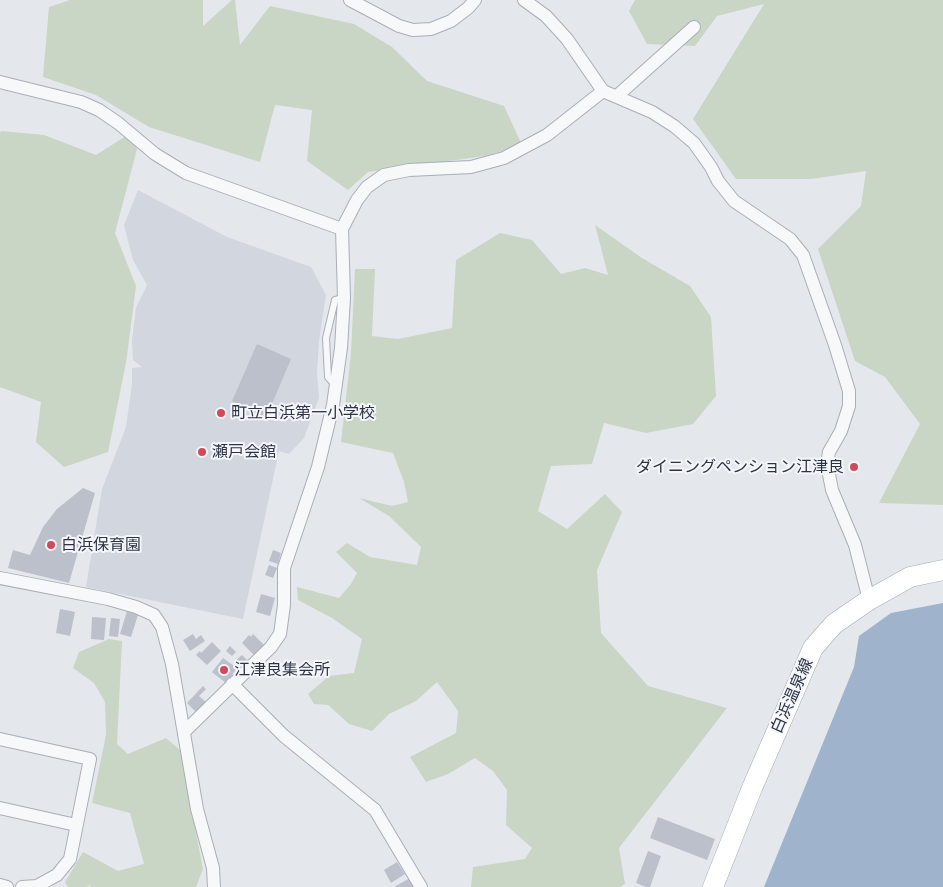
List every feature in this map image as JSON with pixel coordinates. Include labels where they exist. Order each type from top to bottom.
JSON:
[{"type":"main road","name":"白浜温泉線","points":[[713,887],[752,788],[813,648],[834,624],[869,600],[910,577],[943,570]]},
{"type":"street","points":[[350,0],[399,26],[413,30],[431,29],[451,21],[475,0]]},
{"type":"street","points":[[524,0],[546,16],[567,39],[603,90],[652,112],[674,126],[694,143],[711,167],[718,181],[734,201],[790,239],[803,255],[835,344],[849,391],[849,406],[841,431],[829,452],[827,464],[832,490],[855,545],[869,600]]},
{"type":"street","points":[[617,96],[694,27]]},
{"type":"street","points":[[0,82],[81,102],[99,110],[156,154],[186,173],[342,229]]},
{"type":"street","points":[[184,732],[271,647],[280,634],[284,605],[284,568],[318,467],[336,386],[341,348],[344,298],[342,229],[357,200],[367,187],[384,175],[409,170],[471,167],[504,158],[547,135],[603,90]]},
{"type":"street","points":[[0,578],[108,599],[136,606],[154,615],[162,627],[172,664],[197,809],[213,868],[214,887]]},
{"type":"street","points":[[232,684],[284,736],[375,810],[421,887]]},
{"type":"street","points":[[0,739],[90,758],[70,859],[57,875],[37,886],[22,887]]},
{"type":"street","points":[[0,808],[76,825]]},
{"type":"street","points":[[0,886],[8,887]]},
{"type":"shaded area","name":"町立白浜第一小学校","points":[[138,190],[227,237],[311,267],[326,295],[319,341],[317,373],[319,398],[304,438],[289,454],[279,451],[243,619],[86,587],[102,489],[126,427],[132,384],[132,368],[142,367],[133,360],[132,340],[136,308],[147,285],[133,260],[124,225]]},
{"type":"green space","points":[[70,0],[203,0],[203,26],[232,0],[235,0],[240,45],[270,6],[354,24],[392,47],[427,81],[504,106],[522,145],[485,156],[368,172],[348,190],[307,161],[312,110],[275,105],[260,162],[149,127],[96,95],[43,77],[49,7]]},
{"type":"green space","points":[[635,0],[943,0],[943,505],[879,503],[920,424],[885,377],[855,361],[818,249],[861,206],[866,171],[811,179],[736,179],[693,119],[764,4],[717,16],[695,46],[647,44],[629,11]]},
{"type":"green space","points":[[1,131],[44,135],[96,155],[126,136],[137,149],[115,233],[136,286],[126,363],[108,452],[64,467],[36,442],[41,402],[0,387]]},
{"type":"green space","points":[[595,225],[642,258],[690,286],[711,317],[716,396],[693,424],[646,433],[604,423],[592,464],[551,466],[538,511],[567,529],[605,494],[622,512],[597,570],[601,633],[648,686],[727,708],[619,848],[625,884],[620,887],[471,887],[473,867],[525,859],[532,848],[506,825],[507,790],[493,771],[475,758],[448,774],[426,782],[410,757],[456,733],[458,711],[437,682],[416,701],[389,714],[372,731],[349,724],[328,705],[314,704],[308,694],[329,676],[354,673],[362,639],[332,618],[298,600],[297,587],[339,598],[351,584],[357,573],[336,552],[347,543],[370,557],[417,565],[421,547],[389,516],[359,498],[392,506],[408,502],[404,482],[393,453],[341,442],[351,353],[355,269],[375,269],[372,336],[398,339],[452,328],[456,260],[500,233],[532,240],[561,274],[585,268],[608,275]]},
{"type":"green space","points":[[109,639],[122,641],[117,744],[128,754],[166,738],[180,750],[203,869],[196,887],[91,887],[90,885],[87,887],[68,887],[65,882],[83,852],[118,871],[144,864],[130,813],[92,803],[106,735],[105,702],[94,683],[73,668],[79,652]]},
{"type":"water","points":[[943,603],[943,887],[764,887],[854,667],[859,636],[891,613]]},
{"type":"building","points":[[257,344],[291,359],[266,418],[232,401]]},
{"type":"building","points":[[83,488],[95,493],[69,583],[8,568],[13,550],[30,555],[43,527],[57,509]]},
{"type":"building","points":[[273,550],[281,553],[278,564],[269,561]]},
{"type":"building","points":[[269,565],[277,568],[273,578],[265,575]]},
{"type":"building","points":[[261,594],[275,598],[270,616],[256,612]]},
{"type":"building","points":[[60,609],[75,612],[70,636],[56,633]]},
{"type":"building","points":[[127,611],[138,615],[131,637],[120,634]]},
{"type":"building","points":[[92,617],[106,618],[104,640],[91,639]]},
{"type":"building","points":[[111,618],[120,619],[118,637],[109,636]]},
{"type":"building","points":[[193,634],[196,639],[201,635],[205,641],[190,651],[183,640]]},
{"type":"building","points":[[253,634],[264,645],[254,655],[242,643],[249,635],[251,637]]},
{"type":"building","points":[[212,642],[221,651],[207,665],[196,655],[200,651],[201,653]]},
{"type":"building","points":[[230,646],[236,652],[232,656],[226,651]]},
{"type":"building","points":[[242,655],[247,660],[242,666],[236,660]]},
{"type":"building","name":"江津良集会所","points":[[223,658],[237,668],[226,683],[212,672]]},
{"type":"building","points":[[203,686],[206,689],[199,696],[206,702],[196,712],[187,703]]},
{"type":"building","points":[[658,817],[715,839],[707,860],[650,838]]},
{"type":"building","points":[[648,851],[661,856],[650,887],[646,887],[636,883]]},
{"type":"building","points":[[397,862],[405,874],[391,883],[384,870]]},
{"type":"building","points":[[410,878],[415,887],[394,887]]},
{"type":"place","name":"町立白浜第一小学校","points":[[221,413]]},
{"type":"place","name":"瀬戸会館","points":[[202,452]]},
{"type":"place","name":"ダイニングペンション江津良","points":[[854,467]]},
{"type":"place","name":"白浜保育園","points":[[51,545]]},
{"type":"place","name":"江津良集会所","points":[[224,670]]}]
